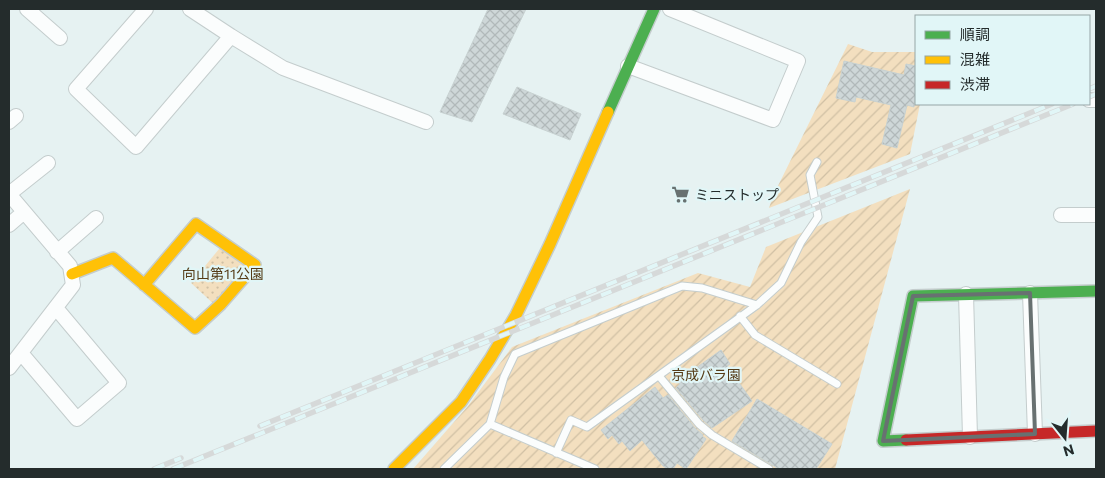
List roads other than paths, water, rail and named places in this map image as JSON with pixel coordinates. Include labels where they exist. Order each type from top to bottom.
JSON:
[{"type":"street","points":[[27,9],[60,38]]},
{"type":"street","points":[[146,9],[76,89],[136,147],[231,36]]},
{"type":"street","points":[[190,9],[205,13],[231,36],[283,68],[426,122]]},
{"type":"street","points":[[628,66],[773,120],[798,61],[670,9]]},
{"type":"street","points":[[394,469],[461,402],[495,352],[516,315],[550,244],[628,66],[649,11]]},
{"type":"street","points":[[9,368],[73,285],[70,266],[9,194],[48,163]]},
{"type":"street","points":[[9,225],[24,212]]},
{"type":"street","points":[[1062,215],[1096,215]]},
{"type":"street","points":[[57,252],[96,218]]},
{"type":"street","points":[[72,274],[113,258],[144,285],[195,328],[221,304],[255,265],[196,224],[144,285]]},
{"type":"street","points":[[1096,291],[913,296],[883,441],[1096,430]]},
{"type":"street","points":[[1030,293],[1035,434]]},
{"type":"street","points":[[966,294],[970,437]]},
{"type":"street","points":[[21,353],[77,419],[119,383],[56,308]]},
{"type":"lane","points":[[556,453],[570,420],[587,427],[757,305],[781,283],[801,242],[818,217],[810,175],[818,162]]},
{"type":"lane","points":[[444,469],[490,424],[504,377],[515,354],[682,286],[702,288],[757,305]]},
{"type":"lane","points":[[740,316],[755,335],[837,384]]},
{"type":"lane","points":[[659,376],[699,424],[712,435],[769,469]]},
{"type":"lane","points":[[490,424],[595,469]]},
{"type":"railway","points":[[1090,89],[1096,86]]},
{"type":"railway","points":[[1090,97],[1096,94]]},
{"type":"railway","points":[[260,426],[1050,105]]},
{"type":"railway","points":[[173,469],[1071,105]]},
{"type":"railway","points":[[154,469],[181,458]]},
{"type":"place","name":"ミニストップ","points":[[681,194]]},
{"type":"park label","name":"向山第11公園","points":[[223,273]]},
{"type":"park label","name":"京成バラ園","points":[[706,374]]}]
